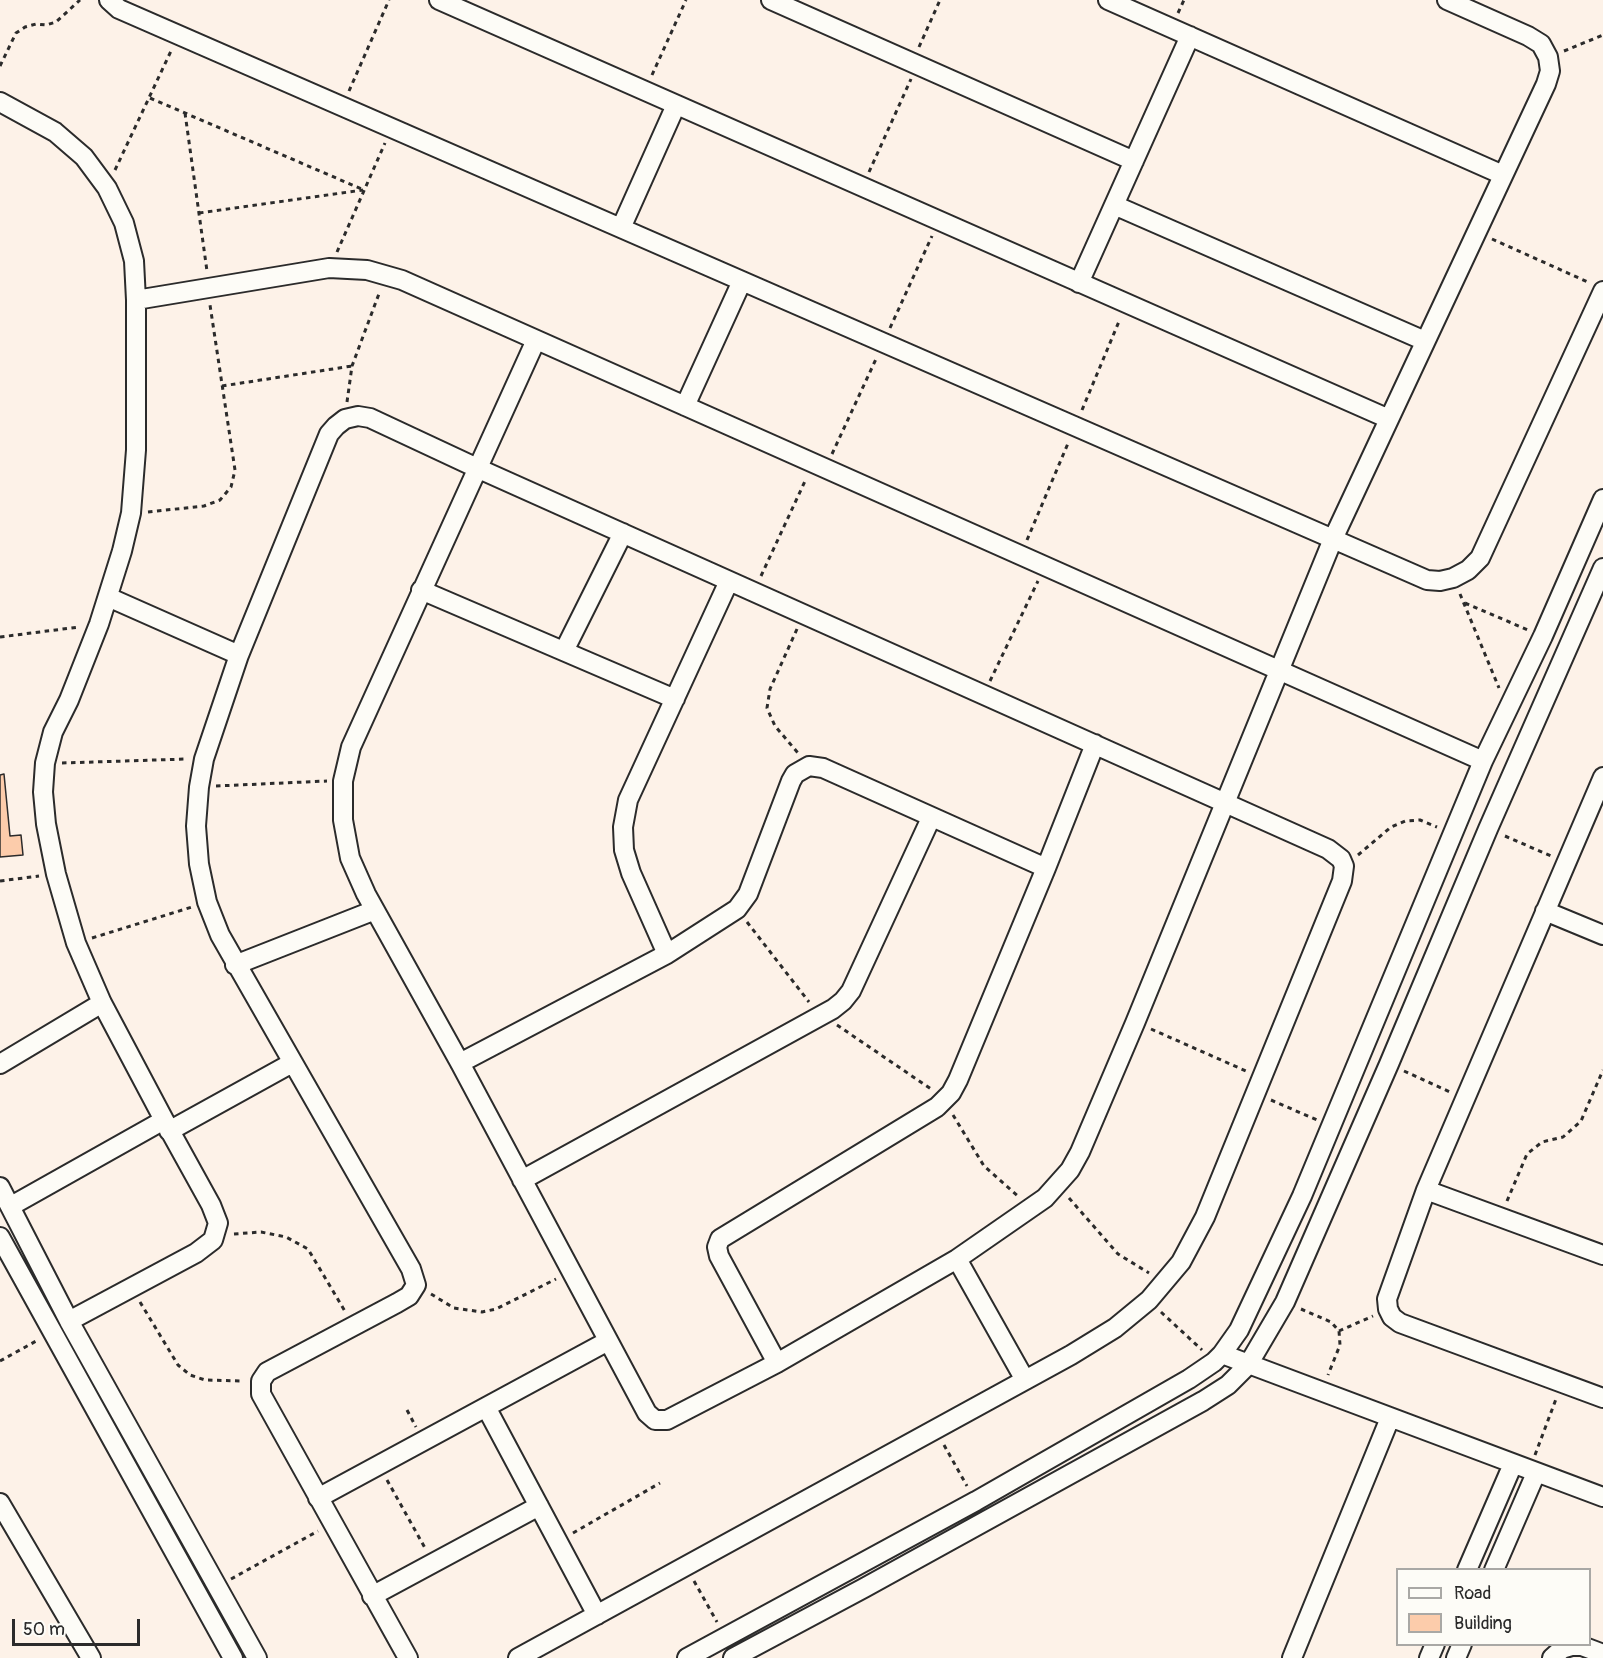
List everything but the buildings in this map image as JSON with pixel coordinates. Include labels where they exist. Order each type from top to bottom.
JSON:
[{"type":"street","points":[[109,0],[119,9],[1427,580],[1454,579],[1480,558],[1598,288]]},
{"type":"street","points":[[439,0],[1389,419]]},
{"type":"street","points":[[771,0],[1134,161]]},
{"type":"street","points":[[1108,0],[1503,175]]},
{"type":"street","points":[[536,340],[351,747],[344,781],[343,820],[350,858],[366,894],[460,1063],[647,1413],[655,1420],[667,1420],[777,1363],[957,1259],[1058,1186],[1080,1152],[1226,803],[1333,539],[1546,84],[1550,71],[1548,57],[1541,44],[1447,0]]},
{"type":"street","points":[[1079,283],[1190,36]]},
{"type":"street","points":[[0,102],[55,132],[84,158],[107,188],[124,224],[134,261],[136,450],[131,513],[99,624],[73,690],[53,732],[45,763],[43,792],[46,824],[56,874],[76,943],[102,1003],[218,1222],[213,1240],[196,1253],[69,1321]]},
{"type":"street","points":[[621,228],[676,105]]},
{"type":"street","points":[[1114,205],[1425,342]]},
{"type":"street","points":[[136,300],[330,268],[367,270],[402,280],[1483,760]]},
{"type":"street","points":[[685,406],[742,281]]},
{"type":"street","points":[[408,1658],[261,1394],[261,1381],[267,1372],[409,1296],[416,1285],[411,1269],[220,935],[207,902],[199,864],[196,826],[198,787],[204,759],[239,655],[329,434],[345,419],[358,416],[370,418],[1226,803],[1335,853],[1344,866],[1342,881],[1202,1225],[1181,1263],[1149,1300],[1115,1328],[1071,1355],[518,1658]]},
{"type":"street","points":[[687,1658],[976,1501],[1189,1379],[1218,1358],[1239,1330],[1302,1196],[1483,760],[1544,636],[1603,500]]},
{"type":"street","points":[[564,651],[623,533]]},
{"type":"street","points":[[733,1658],[1203,1401],[1228,1385],[1248,1365],[1286,1302],[1488,829],[1603,568]]},
{"type":"street","points":[[667,954],[631,873],[624,850],[623,827],[628,800],[729,581]]},
{"type":"street","points":[[421,590],[675,699]]},
{"type":"street","points":[[108,597],[239,655]]},
{"type":"street","points":[[777,1363],[719,1256],[717,1247],[720,1239],[943,1102],[958,1080],[1095,744]]},
{"type":"street","points":[[460,1063],[667,954],[737,909],[747,894],[790,781],[801,769],[809,766],[823,768],[1046,868]]},
{"type":"street","points":[[1603,777],[1426,1190],[1387,1299],[1392,1317],[1400,1323],[1603,1398]]},
{"type":"street","points":[[522,1180],[838,1005],[851,991],[931,818]]},
{"type":"street","points":[[236,965],[375,910]]},
{"type":"street","points":[[1545,911],[1603,935]]},
{"type":"street","points":[[0,1064],[102,1003]]},
{"type":"street","points":[[12,1206],[292,1063]]},
{"type":"street","points":[[0,1187],[12,1206],[69,1321],[257,1658]]},
{"type":"street","points":[[1426,1190],[1603,1254]]},
{"type":"street","points":[[0,1237],[231,1657]]},
{"type":"street","points":[[957,1259],[1025,1380]]},
{"type":"street","points":[[318,1498],[608,1341]]},
{"type":"street","points":[[1218,1358],[1248,1365],[1603,1497]]},
{"type":"street","points":[[486,1407],[597,1615]]},
{"type":"street","points":[[1292,1658],[1390,1418]]},
{"type":"street","points":[[1468,1568],[1526,1469]]},
{"type":"street","points":[[1494,1568],[1526,1469]]},
{"type":"street","points":[[0,1503],[91,1658]]},
{"type":"street","points":[[372,1596],[539,1506]]},
{"type":"street","points":[[1552,1658],[1572,1646],[1582,1646],[1603,1654]]},
{"type":"path","points":[[0,66],[16,33],[25,27],[56,22],[80,0]]},
{"type":"path","points":[[342,106],[389,0]]},
{"type":"path","points":[[645,91],[686,0]]},
{"type":"path","points":[[862,187],[940,0]]},
{"type":"path","points":[[107,188],[179,34]]},
{"type":"path","points":[[1548,57],[1603,35]]},
{"type":"path","points":[[150,98],[364,190]]},
{"type":"path","points":[[131,513],[204,506],[220,500],[231,487],[235,470],[185,113]]},
{"type":"path","points":[[330,268],[392,128]]},
{"type":"path","points":[[199,213],[364,190]]},
{"type":"path","points":[[1476,233],[1598,288]]},
{"type":"path","points":[[345,419],[352,366],[386,276]]},
{"type":"path","points":[[222,386],[352,366]]},
{"type":"path","points":[[754,592],[814,463]]},
{"type":"path","points":[[984,693],[1045,566]]},
{"type":"path","points":[[1454,579],[1507,708]]},
{"type":"path","points":[[1465,603],[1544,636]]},
{"type":"path","points":[[804,613],[770,689],[767,708],[775,726],[809,766]]},
{"type":"path","points":[[0,637],[99,624]]},
{"type":"path","points":[[45,763],[204,759]]},
{"type":"path","points":[[198,787],[344,781]]},
{"type":"path","points":[[1344,866],[1391,827],[1405,821],[1420,820],[1453,833]]},
{"type":"path","points":[[1488,829],[1566,863]]},
{"type":"path","points":[[0,881],[56,874]]},
{"type":"path","points":[[76,943],[207,902]]},
{"type":"path","points":[[737,909],[811,1004],[821,1014],[927,1085],[943,1102],[984,1166],[1030,1208]]},
{"type":"path","points":[[1135,1023],[1331,1125]]},
{"type":"path","points":[[1389,1064],[1465,1099]]},
{"type":"path","points":[[1501,1217],[1527,1154],[1542,1142],[1563,1137],[1581,1121],[1603,1070]]},
{"type":"path","points":[[1058,1186],[1118,1254],[1165,1283]]},
{"type":"path","points":[[213,1240],[237,1233],[261,1232],[286,1237],[308,1249],[353,1325]]},
{"type":"path","points":[[416,1285],[454,1308],[482,1312],[496,1309],[571,1271]]},
{"type":"path","points":[[132,1287],[178,1365],[190,1375],[205,1380],[261,1381]]},
{"type":"path","points":[[1149,1300],[1218,1358]]},
{"type":"path","points":[[1286,1302],[1330,1322],[1339,1331],[1340,1345],[1321,1392]]},
{"type":"path","points":[[1339,1331],[1388,1309]]},
{"type":"path","points":[[0,1361],[53,1332]]},
{"type":"path","points":[[1526,1469],[1562,1383]]},
{"type":"path","points":[[935,1429],[976,1501]]},
{"type":"path","points":[[379,1465],[433,1563]]},
{"type":"path","points":[[558,1542],[660,1483]]},
{"type":"path","points":[[216,1587],[332,1523]]},
{"type":"path","points":[[686,1566],[725,1636]]}]
